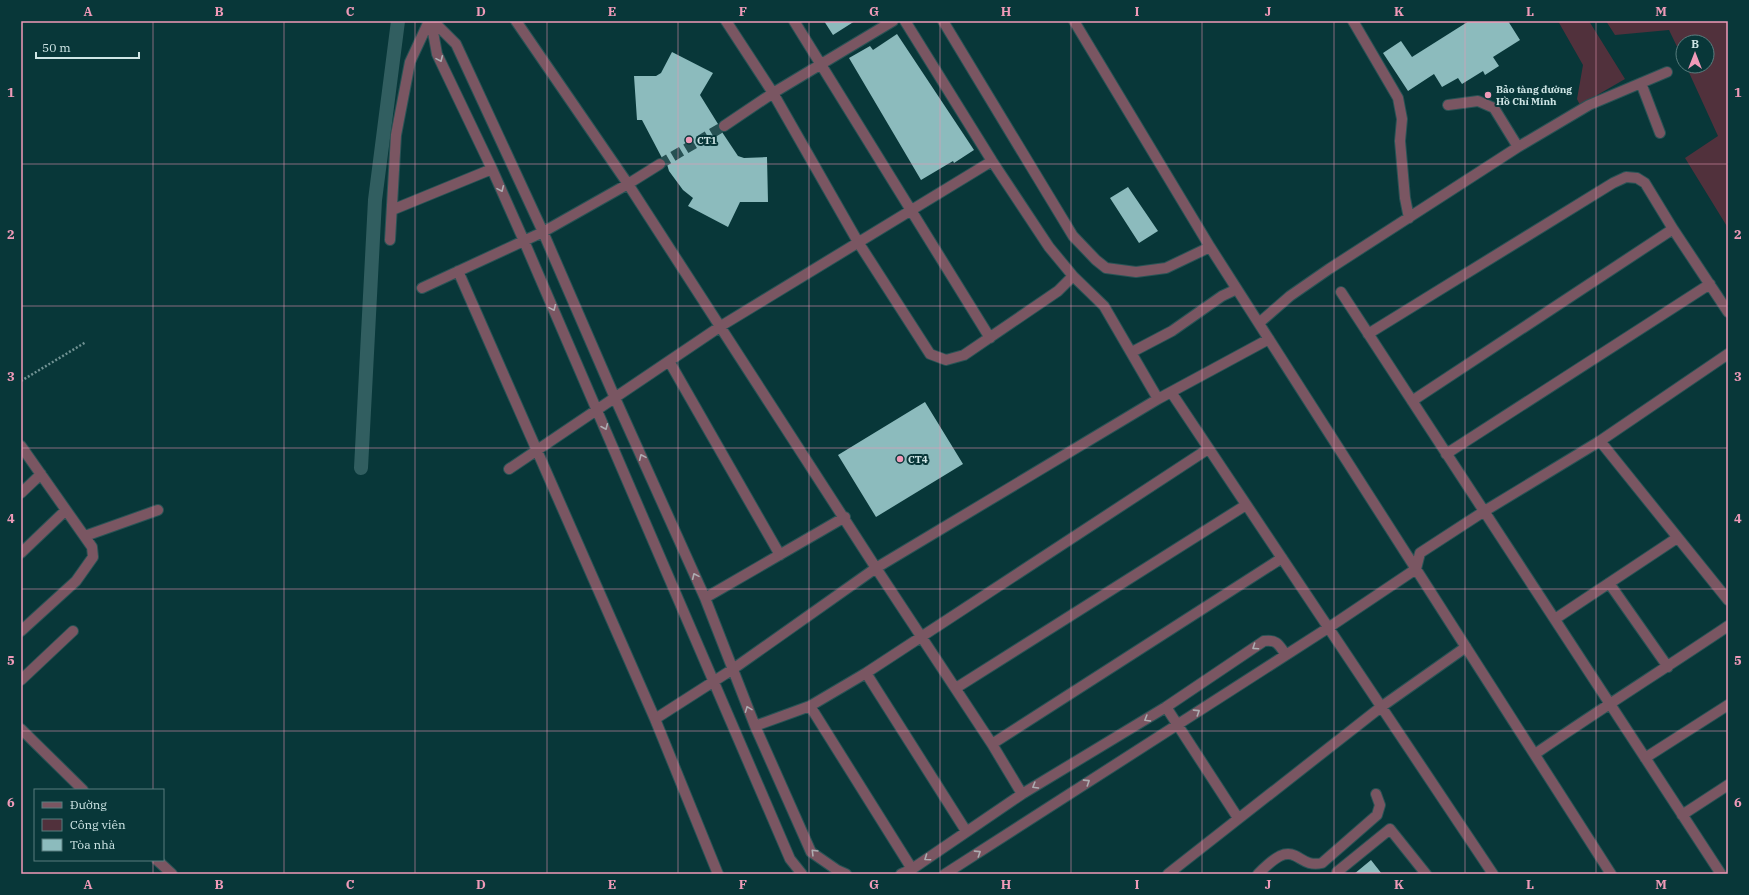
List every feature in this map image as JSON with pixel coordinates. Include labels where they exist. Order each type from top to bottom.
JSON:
[{"type":"street","points":[[431,21],[437,54],[492,169],[524,241],[790,859],[802,874]]},
{"type":"street","points":[[390,240],[396,135],[410,62],[431,21]]},
{"type":"street","points":[[431,21],[456,44],[542,232],[705,598],[755,726],[811,852],[837,870],[846,874]]},
{"type":"street","points":[[516,21],[628,184],[721,326],[876,568],[922,635],[992,744],[1022,794]]},
{"type":"street","points":[[726,21],[773,93],[858,242],[930,354],[946,360],[964,355],[1058,291],[1073,276]]},
{"type":"street","points":[[794,21],[990,338]]},
{"type":"street","points":[[724,126],[773,93],[893,21]]},
{"type":"street","points":[[906,21],[992,160],[1049,247],[1073,276],[1104,306],[1158,399]]},
{"type":"street","points":[[943,21],[1073,236],[1096,260],[1106,268],[1136,272],[1166,268],[1210,247]]},
{"type":"street","points":[[1074,21],[1210,247],[1612,874]]},
{"type":"street","points":[[1353,21],[1398,98],[1402,119],[1400,141],[1405,198],[1409,218]]},
{"type":"street","points":[[1259,323],[1290,296],[1518,147],[1589,105],[1667,72]]},
{"type":"street","points":[[1641,83],[1660,133]]},
{"type":"street","points":[[1448,105],[1478,101],[1494,108],[1518,147]]},
{"type":"street","points":[[509,469],[721,326],[992,160]]},
{"type":"street","points":[[422,288],[542,232],[628,184],[660,164]]},
{"type":"street","points":[[392,210],[492,169]]},
{"type":"street","points":[[1368,334],[1613,182],[1626,177],[1637,178],[1645,182],[1673,229],[1728,312]]},
{"type":"street","points":[[1412,401],[1673,229]]},
{"type":"street","points":[[458,271],[655,719],[718,874]]},
{"type":"street","points":[[1446,454],[1710,284]]},
{"type":"street","points":[[1132,352],[1172,331],[1222,296],[1237,289]]},
{"type":"street","points":[[1341,292],[1483,512],[1555,619],[1721,874]]},
{"type":"street","points":[[655,719],[733,669],[876,568],[1158,399],[1269,339]]},
{"type":"street","points":[[945,874],[1328,628],[1416,569],[1420,553],[1483,512],[1600,441],[1728,354]]},
{"type":"street","points":[[670,361],[780,555]]},
{"type":"street","points":[[1171,392],[1493,874]]},
{"type":"street","points":[[1600,441],[1728,600]]},
{"type":"street","points":[[21,446],[85,536],[92,547],[93,557],[76,581],[21,630]]},
{"type":"street","points":[[755,726],[810,706],[866,672],[1208,448]]},
{"type":"street","points":[[21,492],[41,474]]},
{"type":"street","points":[[956,688],[1246,505]]},
{"type":"street","points":[[21,554],[66,510]]},
{"type":"street","points":[[85,536],[158,510]]},
{"type":"street","points":[[705,598],[845,518]]},
{"type":"street","points":[[1555,619],[1677,538]]},
{"type":"street","points":[[992,744],[1282,558]]},
{"type":"street","points":[[1610,583],[1668,667]]},
{"type":"street","points":[[1535,754],[1609,703],[1668,667],[1728,626]]},
{"type":"street","points":[[21,680],[73,631]]},
{"type":"street","points":[[901,874],[912,869],[1022,794],[1166,707],[1264,641],[1271,640],[1277,643],[1286,655]]},
{"type":"street","points":[[1168,874],[1381,707],[1466,647]]},
{"type":"street","points":[[866,672],[966,831]]},
{"type":"street","points":[[1645,758],[1728,705]]},
{"type":"street","points":[[810,706],[912,869]]},
{"type":"street","points":[[1166,707],[1238,818]]},
{"type":"street","points":[[21,729],[82,789]]},
{"type":"street","points":[[1682,815],[1728,785]]},
{"type":"street","points":[[1258,874],[1280,856],[1289,854],[1296,856],[1308,864],[1313,865],[1322,863],[1378,815],[1380,805],[1376,794]]},
{"type":"street","points":[[1338,874],[1337,872],[1390,830],[1426,874]]},
{"type":"street","points":[[158,861],[172,874]]},
{"type":"path","points":[[21,381],[86,342]]},
{"type":"green space","points":[[1558,21],[1589,21],[1625,79],[1580,105],[1577,99],[1583,65]]},
{"type":"green space","points":[[1606,21],[1728,21],[1728,228],[1685,158],[1718,136],[1690,74],[1715,74],[1715,34],[1675,34],[1675,42],[1669,30],[1615,35]]},
{"type":"building","points":[[824,21],[855,21],[833,35]]},
{"type":"building","points":[[1469,21],[1508,21],[1520,40],[1493,57],[1499,66],[1485,75],[1483,71],[1462,84],[1458,78],[1442,87],[1434,74],[1408,91],[1383,53],[1401,41],[1412,57]]},
{"type":"building","points":[[897,34],[974,150],[954,163],[953,161],[921,180],[849,58],[870,46],[873,50]]},
{"type":"building","name":"CT1","points":[[672,52],[713,73],[700,95],[718,124],[718,129],[722,132],[738,156],[744,158],[767,157],[768,202],[740,202],[728,227],[688,206],[693,198],[683,190],[669,171],[666,161],[662,158],[642,120],[637,120],[634,76],[656,76],[661,73]]},
{"type":"building","points":[[1128,187],[1158,231],[1139,243],[1110,198]]},
{"type":"building","name":"CT4","points":[[925,402],[963,464],[876,517],[838,455]]},
{"type":"building","points":[[1371,860],[1382,874],[1354,874]]},
{"type":"waterway","points":[[361,468],[375,200],[398,21]]},
{"type":"tunnel","points":[[660,164],[724,126]]},
{"type":"place","name":"Bảo tàng đường Hồ Chí Minh","points":[[1488,95]]},
{"type":"place","name":"CT1","points":[[689,140]]},
{"type":"place","name":"CT4","points":[[900,459]]}]
